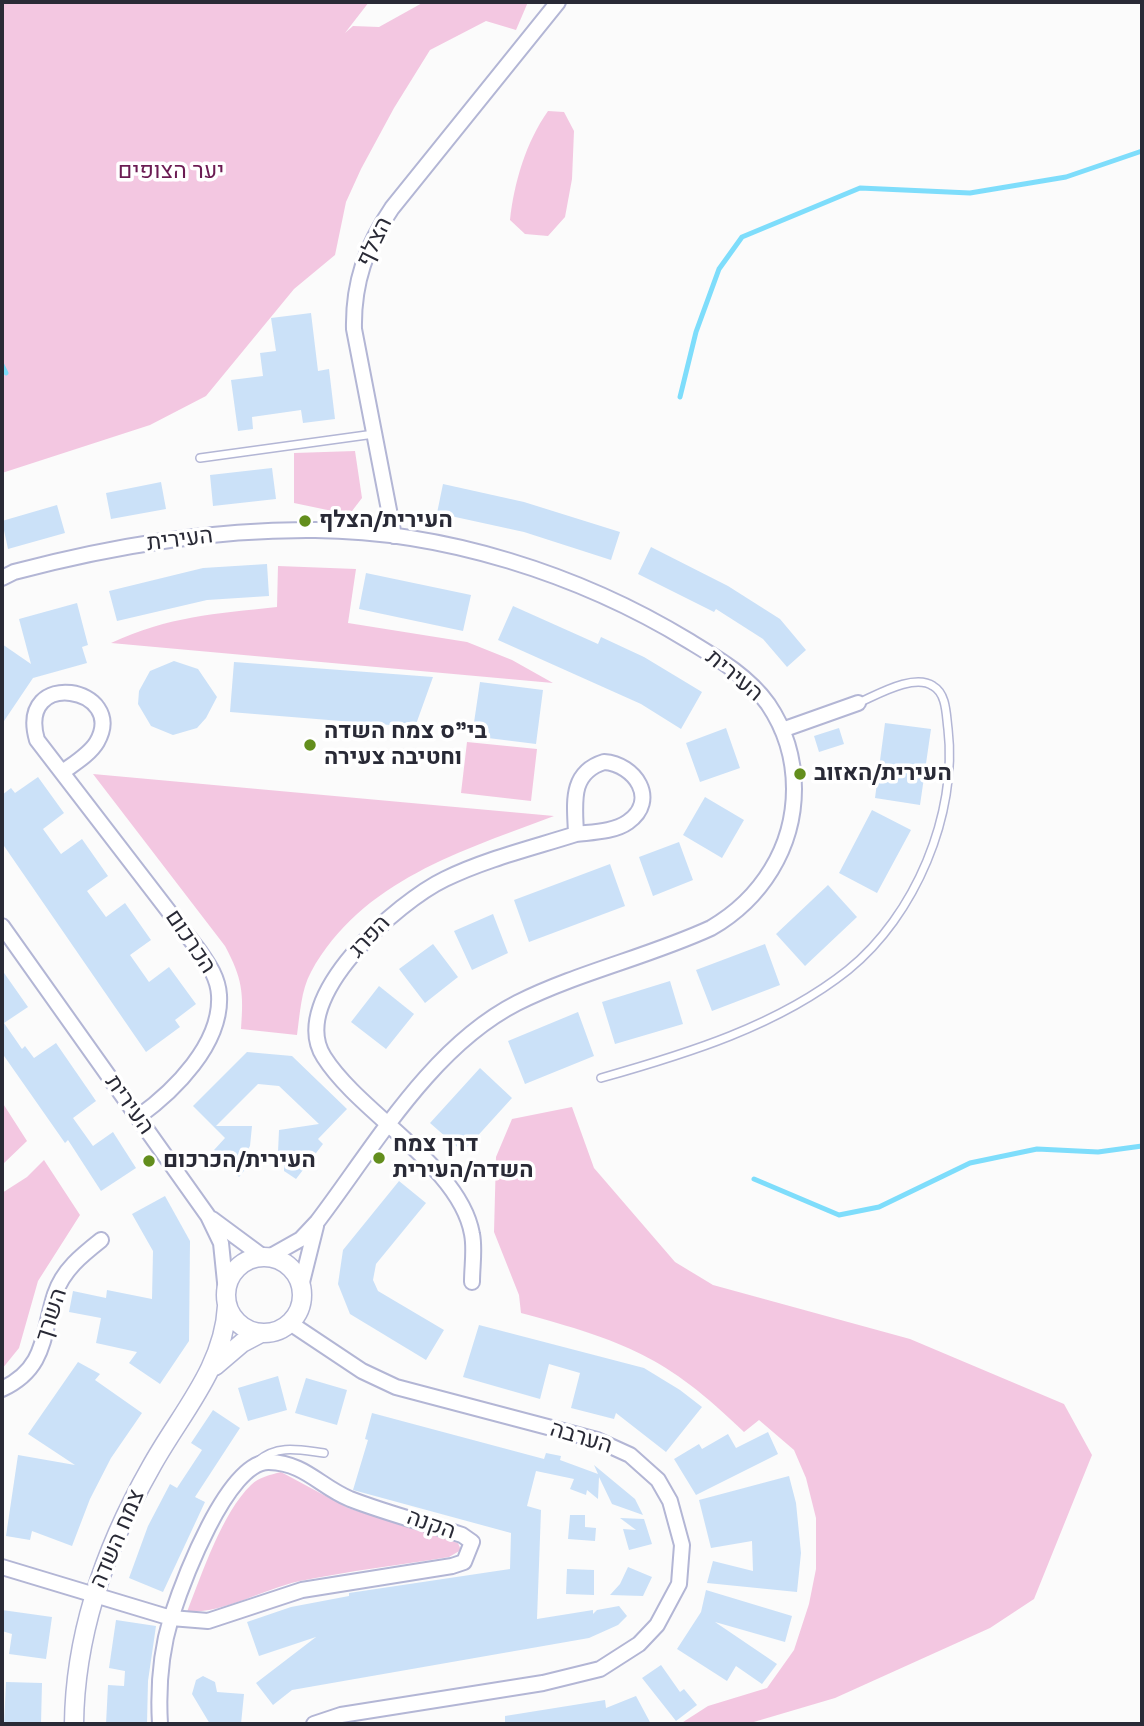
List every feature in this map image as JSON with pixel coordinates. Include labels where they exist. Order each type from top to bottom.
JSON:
[{"type":"street","name":"הצלף","points":[[394,536],[354,329],[357,282],[366,252],[392,208],[558,2]]},
{"type":"street","name":"העירית","points":[[2,578],[35,566],[109,550],[203,536],[313,530],[394,536],[514,564],[590,590],[628,608],[730,667],[760,695],[782,730],[794,769],[791,824],[761,888],[731,916],[711,928],[549,989],[493,1018],[445,1054],[317,1222],[301,1239],[265,1256],[208,1216]]},
{"type":"street","name":"הכרכום","points":[[64,771],[90,750],[101,730],[101,718],[90,699],[69,691],[47,698],[35,718],[37,740],[64,771],[200,951],[213,971],[219,995],[217,1016],[197,1057],[159,1102],[138,1117]]},
{"type":"street","points":[[782,730],[858,703]]},
{"type":"street","name":"הפרג","points":[[472,1282],[472,1235],[466,1212],[444,1182],[390,1125],[369,1110],[322,1055],[317,1032],[320,1012],[324,996],[334,979],[386,918],[414,897],[444,879],[472,868],[576,834],[617,828],[637,813],[641,802],[640,785],[626,767],[604,762],[587,769],[579,778],[575,789],[576,834]]},
{"type":"street","name":"העירית","points":[[2,926],[208,1216],[221,1243],[226,1299]]},
{"type":"street","name":"העירית","points":[[302,1286],[310,1241],[317,1222]]},
{"type":"street","name":"השרך","points":[[2,1389],[23,1374],[36,1360],[44,1344],[55,1294],[63,1278],[75,1261],[101,1240]]},
{"type":"street","points":[[265,1256],[290,1266],[302,1286],[298,1312],[290,1323],[272,1332],[261,1333],[240,1325],[226,1299],[228,1281],[241,1264],[265,1256]]},
{"type":"street","name":"צמח השדה","points":[[74,1724],[78,1665],[94,1595],[136,1494],[210,1371],[223,1343],[226,1299]]},
{"type":"street","name":"הערבה","points":[[290,1323],[362,1371],[396,1387],[597,1440],[630,1455],[658,1480],[670,1501],[682,1545],[679,1584],[657,1625],[639,1644],[600,1669],[543,1683],[341,1715],[314,1724]]},
{"type":"street","name":"צמח השדה","points":[[210,1371],[242,1343],[261,1333]]},
{"type":"street","name":"הקנה","points":[[2,1567],[171,1618],[208,1621],[302,1590],[452,1566],[464,1562],[470,1553],[472,1542],[462,1535],[351,1499],[332,1490],[302,1468],[266,1462],[252,1467]]},
{"type":"street","points":[[160,1724],[165,1648],[171,1618],[196,1553],[220,1506],[252,1467]]},
{"type":"lane","points":[[200,458],[374,434]]},
{"type":"lane","points":[[601,1078],[712,1042],[761,1022],[810,996],[849,969],[884,932],[932,853],[948,792],[950,750],[943,695],[932,684],[916,682],[858,703]]},
{"type":"lane","points":[[252,1467],[273,1451],[286,1448],[324,1453]]},
{"type":"green space","name":"יער הצופים","points":[[2,2],[369,2],[345,33],[353,26],[379,27],[424,2],[528,2],[516,30],[486,21],[430,50],[361,169],[346,202],[335,255],[294,289],[206,396],[150,425],[2,473]]},
{"type":"green space","points":[[548,111],[564,112],[574,131],[572,179],[565,217],[548,236],[525,234],[510,220],[515,192],[527,149]]},
{"type":"green space","points":[[355,451],[362,498],[352,511],[337,512],[294,503],[294,453]]},
{"type":"green space","points":[[278,566],[356,569],[348,623],[467,642],[512,660],[553,683],[111,643],[173,622],[212,614],[277,607]]},
{"type":"green space","points":[[467,742],[537,749],[531,801],[461,793]]},
{"type":"green space","points":[[93,774],[554,816],[450,856],[386,891],[358,914],[332,940],[311,972],[303,994],[297,1035],[241,1029],[241,986],[225,946]]},
{"type":"green space","points":[[2,1102],[27,1141],[2,1165]]},
{"type":"green space","points":[[572,1107],[594,1168],[675,1262],[713,1285],[910,1339],[1064,1404],[1092,1455],[1034,1599],[990,1628],[835,1698],[747,1724],[680,1724],[708,1706],[767,1688],[794,1650],[809,1604],[816,1569],[816,1518],[806,1478],[794,1450],[759,1420],[744,1432],[691,1385],[642,1355],[588,1333],[521,1313],[519,1295],[494,1232],[496,1157],[512,1119]]},
{"type":"green space","points":[[44,1160],[80,1215],[38,1281],[19,1348],[2,1369],[2,1193],[27,1177]]},
{"type":"green space","points":[[281,1472],[348,1508],[458,1543],[461,1550],[449,1557],[300,1581],[230,1605],[187,1612],[231,1511],[254,1482]]},
{"type":"building","points":[[311,313],[318,371],[329,369],[335,419],[303,423],[301,410],[252,417],[253,429],[238,431],[231,380],[263,376],[260,353],[276,351],[271,318]]},
{"type":"building","points":[[272,468],[276,499],[213,506],[210,475]]},
{"type":"building","points":[[161,482],[166,509],[111,519],[106,493]]},
{"type":"building","points":[[443,484],[524,502],[620,532],[611,560],[524,532],[437,513]]},
{"type":"building","points":[[57,505],[65,533],[8,549],[2,521]]},
{"type":"building","points":[[651,547],[728,586],[780,619],[806,650],[787,667],[763,639],[716,609],[714,612],[638,574]]},
{"type":"building","points":[[267,564],[269,596],[207,600],[117,621],[109,591],[203,568]]},
{"type":"building","points":[[366,573],[471,595],[463,631],[359,609]]},
{"type":"building","points":[[77,603],[88,645],[82,647],[87,663],[33,678],[2,724],[2,644],[31,664],[19,619]]},
{"type":"building","points":[[513,606],[598,644],[601,637],[644,657],[702,692],[681,729],[641,704],[498,640]]},
{"type":"building","points":[[174,661],[198,669],[217,697],[206,718],[197,728],[173,735],[151,726],[138,704],[139,691],[150,671]]},
{"type":"building","points":[[234,662],[433,677],[415,727],[230,712]]},
{"type":"building","points":[[480,682],[543,690],[536,744],[472,736]]},
{"type":"building","points":[[885,723],[931,729],[920,805],[875,798]]},
{"type":"building","points":[[726,728],[740,768],[700,782],[686,743]]},
{"type":"building","points":[[839,728],[844,744],[819,752],[814,736]]},
{"type":"building","points":[[38,777],[64,813],[43,829],[61,854],[82,839],[108,876],[87,891],[106,917],[125,903],[151,940],[130,955],[149,982],[169,967],[196,1004],[175,1020],[180,1027],[146,1052],[2,843],[2,795],[11,788],[15,793]]},
{"type":"building","points":[[705,797],[744,820],[722,858],[683,835]]},
{"type":"building","points":[[872,810],[911,830],[877,893],[839,873]]},
{"type":"building","points":[[679,842],[693,880],[653,896],[639,857]]},
{"type":"building","points":[[610,864],[625,906],[529,942],[514,900]]},
{"type":"building","points":[[828,885],[857,917],[805,966],[776,934]]},
{"type":"building","points":[[493,914],[508,953],[472,970],[454,931]]},
{"type":"building","points":[[433,944],[458,977],[425,1003],[399,969]]},
{"type":"building","points":[[765,944],[780,985],[712,1011],[696,970]]},
{"type":"building","points":[[2,970],[28,1007],[4,1023],[22,1049],[25,1046],[34,1058],[56,1043],[96,1101],[73,1118],[93,1146],[113,1132],[136,1168],[101,1191],[68,1140],[65,1143],[2,1053]]},
{"type":"building","points":[[670,981],[683,1024],[615,1044],[602,1002]]},
{"type":"building","points":[[379,986],[414,1014],[386,1049],[351,1022]]},
{"type":"building","points":[[578,1012],[594,1056],[525,1084],[508,1041]]},
{"type":"building","points":[[247,1052],[292,1056],[347,1109],[318,1139],[323,1144],[296,1179],[284,1171],[284,1156],[278,1152],[279,1130],[319,1124],[279,1086],[258,1084],[216,1126],[252,1126],[250,1146],[245,1154],[247,1167],[239,1177],[214,1150],[225,1138],[193,1106]]},
{"type":"building","points":[[480,1068],[512,1098],[463,1152],[430,1123]]},
{"type":"building","points":[[399,1181],[426,1203],[376,1264],[373,1280],[378,1291],[444,1330],[426,1360],[350,1314],[338,1284],[343,1250]]},
{"type":"building","points":[[165,1196],[190,1241],[189,1341],[160,1384],[129,1363],[137,1352],[96,1343],[101,1318],[69,1312],[73,1291],[106,1298],[107,1290],[152,1299],[153,1251],[132,1214]]},
{"type":"building","points":[[479,1325],[644,1368],[702,1407],[666,1452],[616,1413],[614,1419],[571,1408],[580,1373],[549,1364],[540,1399],[463,1377]]},
{"type":"building","points":[[78,1362],[100,1374],[95,1380],[142,1413],[111,1458],[90,1499],[72,1546],[32,1531],[30,1540],[6,1536],[18,1455],[75,1465],[28,1434]]},
{"type":"building","points":[[278,1376],[287,1410],[248,1421],[238,1388]]},
{"type":"building","points":[[306,1378],[347,1390],[337,1425],[295,1413]]},
{"type":"building","points":[[213,1410],[240,1428],[195,1497],[205,1502],[163,1592],[129,1578],[148,1526],[170,1484],[177,1488],[202,1450],[191,1443]]},
{"type":"building","points":[[372,1413],[544,1459],[546,1453],[561,1456],[560,1460],[598,1474],[594,1465],[635,1499],[643,1515],[612,1504],[599,1477],[598,1499],[587,1490],[586,1495],[570,1489],[574,1479],[536,1471],[527,1506],[541,1510],[537,1619],[593,1610],[593,1614],[597,1610],[619,1606],[627,1616],[618,1625],[589,1638],[292,1690],[273,1705],[256,1683],[316,1637],[259,1656],[247,1622],[291,1607],[349,1596],[349,1593],[510,1569],[511,1533],[353,1490],[368,1440],[365,1439]]},
{"type":"building","points":[[768,1432],[778,1454],[696,1495],[674,1459],[699,1444],[702,1449],[728,1434],[736,1448]]},
{"type":"building","points":[[789,1476],[796,1503],[801,1553],[797,1592],[707,1583],[713,1561],[753,1571],[752,1541],[711,1548],[699,1500]]},
{"type":"building","points":[[570,1515],[585,1515],[585,1527],[596,1528],[595,1541],[568,1539]]},
{"type":"building","points":[[620,1518],[644,1519],[652,1544],[629,1550],[623,1529],[636,1530]]},
{"type":"building","points":[[628,1567],[652,1577],[643,1596],[610,1595],[620,1584]]},
{"type":"building","points":[[567,1569],[594,1570],[594,1595],[566,1594]]},
{"type":"building","points":[[706,1590],[792,1616],[785,1642],[715,1622],[777,1664],[762,1684],[736,1666],[727,1681],[677,1649],[701,1612]]},
{"type":"building","points":[[2,1610],[52,1617],[46,1659],[9,1654],[12,1634],[2,1631]]},
{"type":"building","points":[[116,1620],[156,1626],[148,1681],[147,1724],[106,1724],[108,1685],[124,1686],[125,1671],[109,1668]]},
{"type":"building","points":[[661,1665],[680,1692],[684,1689],[697,1705],[676,1721],[642,1678]]},
{"type":"building","points":[[203,1676],[215,1682],[217,1692],[244,1694],[241,1724],[210,1724],[192,1694],[196,1680]]},
{"type":"building","points":[[6,1682],[42,1683],[41,1724],[4,1724]]},
{"type":"building","points":[[636,1696],[651,1724],[505,1724],[505,1716],[605,1700],[606,1708]]},
{"type":"waterway","points":[[680,397],[696,332],[719,269],[742,237],[860,188],[970,193],[1066,177],[1142,151]]},
{"type":"waterway","points":[[2,365],[6,373]]},
{"type":"waterway","points":[[754,1179],[839,1215],[879,1207],[970,1163],[1037,1149],[1098,1152],[1142,1146]]},
{"type":"place","name":"העירית/הצלף","points":[[305,521]]},
{"type":"place","name":"בי\"ס צמח השדה וחטיבה צעירה","points":[[310,745]]},
{"type":"place","name":"העירית/האזוב","points":[[800,774]]},
{"type":"place","name":"דרך צמח השדה/העירית","points":[[379,1158]]},
{"type":"place","name":"העירית/הכרכום","points":[[149,1161]]}]
